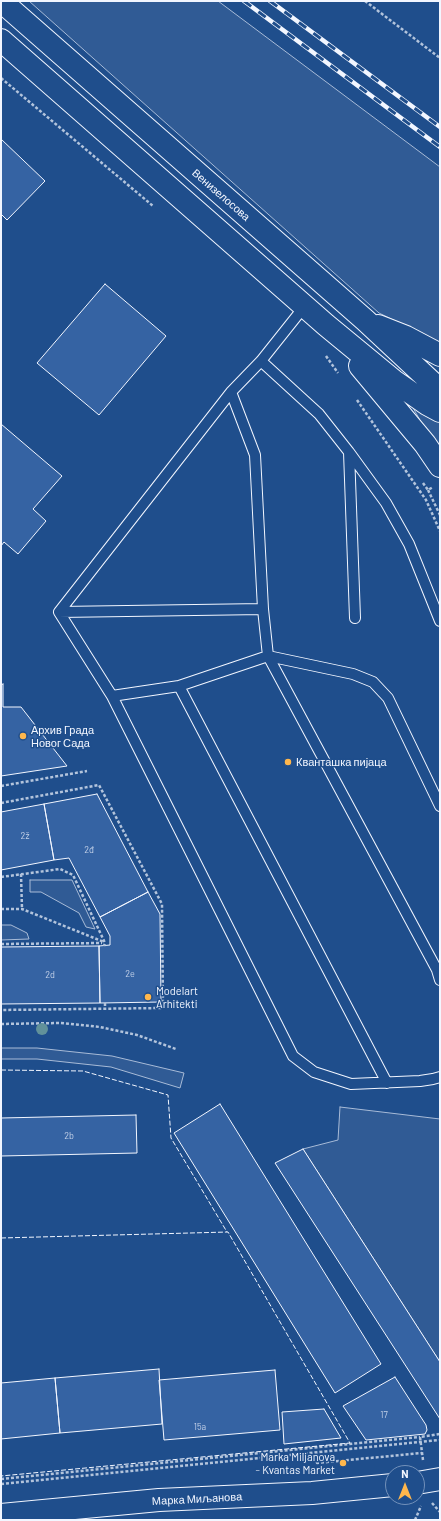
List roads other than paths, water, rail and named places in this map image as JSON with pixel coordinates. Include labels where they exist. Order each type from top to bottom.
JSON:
[{"type":"main road","name":"Венизелосова","points":[[1,1],[365,320],[440,390]]},
{"type":"main road","points":[[1,40],[304,307],[394,381],[440,411]]},
{"type":"main road","points":[[365,320],[406,337],[440,355]]},
{"type":"main road","points":[[326,325],[425,444],[440,466]]},
{"type":"main road","name":"Марка Миљанова","points":[[1,1515],[159,1500],[312,1493],[385,1486]]},
{"type":"lane","points":[[59,612],[231,392],[261,361],[304,307]]},
{"type":"lane","points":[[261,361],[319,414],[386,503],[409,544],[440,621]]},
{"type":"lane","points":[[231,392],[256,455],[263,609],[268,656],[438,969],[440,980]]},
{"type":"lane","points":[[349,452],[355,618]]},
{"type":"lane","points":[[59,612],[263,609]]},
{"type":"lane","points":[[59,612],[112,696],[293,1056],[314,1072],[351,1084],[427,1080],[440,1077]]},
{"type":"lane","points":[[112,696],[179,686],[268,656],[353,674],[373,682],[388,698],[440,806]]},
{"type":"lane","points":[[179,686],[387,1083]]},
{"type":"railway","points":[[244,1],[440,147]]},
{"type":"railway","points":[[270,1],[440,127]]},
{"type":"place","name":"Архив Града Новог Сада","points":[[23,736]]},
{"type":"place","name":"Кванташка пијаца","points":[[288,762]]},
{"type":"place","name":"Modelart Arhitekti","points":[[148,997]]},
{"type":"place","name":"Marka Miljanova - Kvantas Market","points":[[343,1463]]}]
